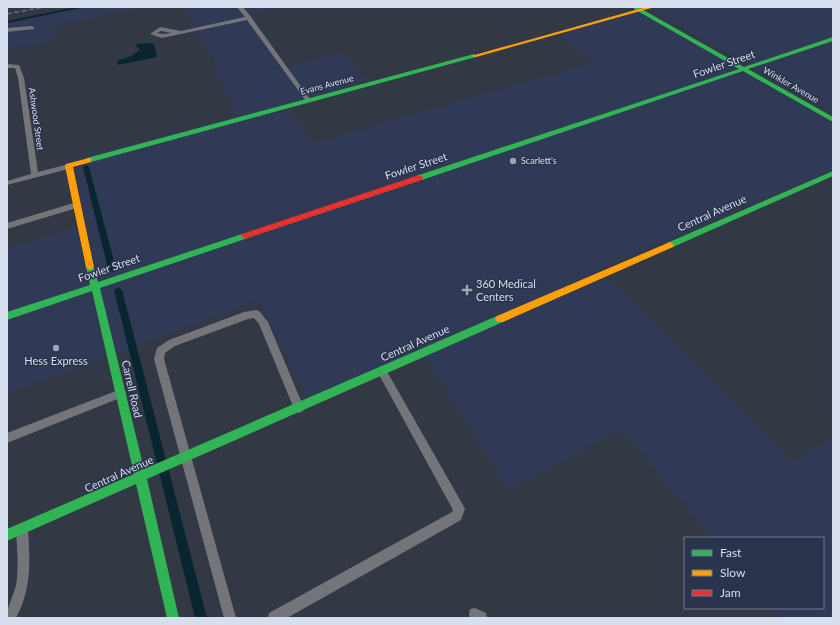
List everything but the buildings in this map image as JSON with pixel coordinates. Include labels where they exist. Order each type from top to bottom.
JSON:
[{"type":"street","points":[[240,7],[308,100]]},
{"type":"street","name":"Winkler Avenue","points":[[643,8],[833,120]]},
{"type":"street","name":"Evans Avenue","points":[[7,183],[643,8]]},
{"type":"street","points":[[181,33],[248,18]]},
{"type":"street","points":[[7,30],[32,28]]},
{"type":"street","name":"Fowler Street","points":[[7,316],[746,68],[831,41]]},
{"type":"street","name":"Ashwood Street","points":[[7,66],[17,66],[35,175]]},
{"type":"street","name":"Winkler Avenue","points":[[746,68],[833,115]]},
{"type":"street","name":"Carrell Road","points":[[69,166],[94,286],[141,477],[173,618]]},
{"type":"street","name":"Central Avenue","points":[[7,536],[833,173]]},
{"type":"street","points":[[7,226],[77,205]]},
{"type":"street","points":[[230,618],[188,457],[159,359],[162,348],[247,315],[256,314],[263,322],[299,408]]},
{"type":"street","points":[[274,618],[457,516],[459,513],[459,509],[382,371]]},
{"type":"street","points":[[7,438],[121,393]]},
{"type":"street","points":[[9,618],[19,599],[23,583],[22,529]]},
{"type":"shaded area","points":[[83,7],[147,7],[49,27],[56,39],[7,50],[7,21]]},
{"type":"shaded area","points":[[183,7],[285,7],[244,15],[282,68],[343,53],[366,80],[285,105],[66,165],[66,161],[238,116],[213,63],[215,62]]},
{"type":"shaded area","points":[[657,7],[833,7],[833,38],[749,65],[650,9]]},
{"type":"shaded area","points":[[640,11],[739,69],[98,282],[73,166],[287,107],[314,143],[595,62],[557,34]]},
{"type":"shaded area","points":[[833,41],[833,113],[754,68]]},
{"type":"shaded area","points":[[135,44],[154,44],[157,57],[118,65],[117,61],[131,56],[140,50]]},
{"type":"shaded area","points":[[744,71],[833,123],[833,170],[600,269],[601,271],[308,400],[259,301],[117,353],[99,287]]},
{"type":"shaded area","points":[[77,227],[89,285],[7,313],[7,249]]},
{"type":"shaded area","points":[[606,276],[790,462],[833,439],[833,618],[778,618],[771,609],[824,609],[824,537],[711,537],[627,435],[620,434],[617,430],[514,488],[508,489],[426,356]]},
{"type":"shaded area","points":[[90,290],[107,357],[7,394],[7,319]]},
{"type":"waterway","points":[[7,22],[83,7]]},
{"type":"waterway","points":[[86,167],[112,269]]},
{"type":"waterway","points":[[118,290],[201,618]]},
{"type":"railway","points":[[7,14],[44,7]]},
{"type":"traffic: fast","points":[[636,8],[833,120]]},
{"type":"traffic: fast","points":[[419,178],[833,39]]},
{"type":"traffic: fast","points":[[89,160],[474,56]]},
{"type":"traffic: fast","points":[[670,245],[833,173]]},
{"type":"traffic: fast","points":[[7,316],[245,236]]},
{"type":"traffic: fast","points":[[90,267],[111,349],[173,618]]},
{"type":"traffic: fast","points":[[7,535],[500,319]]},
{"type":"traffic: slow","points":[[474,56],[652,7]]},
{"type":"traffic: slow","points":[[89,160],[69,166],[90,267]]},
{"type":"traffic: slow","points":[[500,319],[670,245]]},
{"type":"traffic: jam","points":[[245,236],[419,178]]},
{"type":"place","name":"Scarlett's","points":[[513,161]]},
{"type":"place","name":"360 Medical Centers","points":[[467,290]]},
{"type":"place","name":"Hess Express","points":[[56,348]]}]
